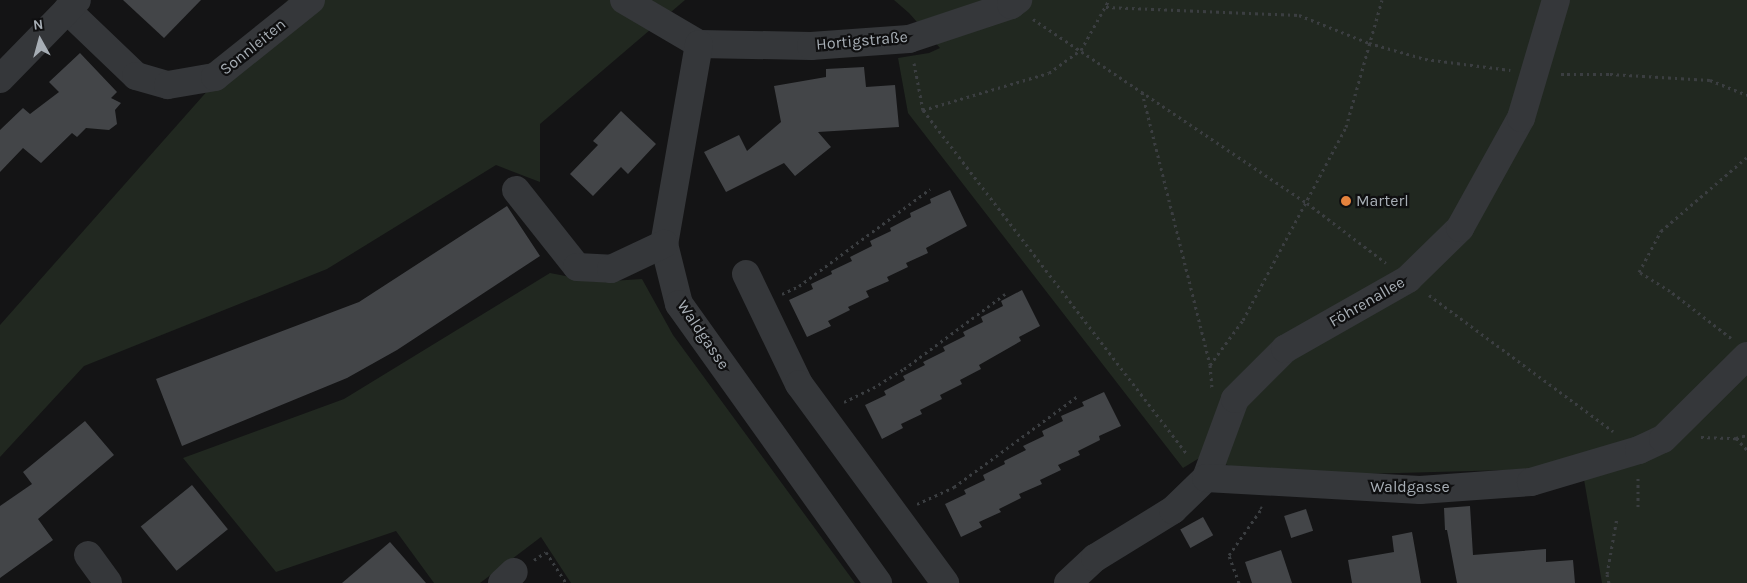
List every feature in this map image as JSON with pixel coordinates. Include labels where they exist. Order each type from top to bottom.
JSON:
[{"type":"street","name":"Sonnleiten","points":[[0,79],[72,5],[136,76],[168,85],[215,77],[311,0]]},
{"type":"street","points":[[624,0],[698,44]]},
{"type":"street","name":"Föhrenallee","points":[[1206,478],[1235,399],[1285,349],[1408,279],[1460,228],[1521,118],[1556,0]]},
{"type":"street","name":"Hortigstraße","points":[[698,44],[812,46],[909,39],[1015,2]]},
{"type":"street","name":"Waldgasse","points":[[698,44],[664,244],[679,304],[878,583]]},
{"type":"street","points":[[516,190],[577,267],[611,269],[664,244]]},
{"type":"street","points":[[746,274],[799,384],[945,583]]},
{"type":"street","name":"Waldgasse","points":[[1206,478],[1420,490],[1530,482],[1651,445],[1739,347]]},
{"type":"street","points":[[1068,583],[1096,558],[1173,510],[1206,478]]},
{"type":"street","points":[[88,555],[108,583]]},
{"type":"path","points":[[923,110],[1048,74],[1081,50],[1109,0]]},
{"type":"path","points":[[1210,365],[1243,320],[1346,127],[1382,0]]},
{"type":"path","points":[[1015,2],[1142,92],[1307,203],[1408,279],[1651,445],[1689,437],[1736,438],[1747,436]]},
{"type":"path","points":[[1106,8],[1299,15],[1369,44],[1425,59],[1535,74],[1610,74],[1710,80],[1747,95]]},
{"type":"path","points":[[909,39],[923,110],[1206,478]]},
{"type":"path","points":[[1142,92],[1210,365],[1213,394]]},
{"type":"path","points":[[1739,347],[1670,291],[1639,272],[1661,231],[1747,157]]},
{"type":"path","points":[[760,303],[799,286],[930,189]]},
{"type":"path","points":[[820,413],[873,388],[904,368],[1005,294]]},
{"type":"path","points":[[893,514],[954,487],[1078,396]]},
{"type":"path","points":[[1736,438],[1747,450]]},
{"type":"path","points":[[1239,583],[1230,555],[1262,508],[1253,506]]},
{"type":"path","points":[[1609,583],[1607,574],[1617,517]]},
{"type":"path","points":[[508,578],[546,552],[566,583]]},
{"type":"shaded area","points":[[288,0],[685,0],[540,124],[540,182],[496,165],[327,269],[84,366],[0,457],[0,325]]},
{"type":"shaded area","points":[[894,0],[1747,0],[1747,583],[1602,583],[1582,468],[1362,474],[1241,469],[1201,457],[1183,468],[908,113],[898,58],[929,53],[940,48],[909,13]]},
{"type":"shaded area","points":[[550,273],[596,282],[642,279],[673,335],[855,583],[571,583],[541,537],[480,583],[434,583],[396,531],[276,572],[183,458],[344,399]]},
{"type":"building","points":[[123,0],[201,0],[164,38]]},
{"type":"building","points":[[80,53],[117,92],[111,98],[121,103],[115,110],[117,124],[109,130],[86,128],[77,137],[72,133],[41,163],[23,148],[0,172],[0,130],[23,108],[30,114],[59,92],[49,82]]},
{"type":"building","points":[[864,67],[866,87],[895,85],[899,127],[818,132],[831,147],[795,176],[784,163],[726,192],[704,152],[739,135],[747,151],[781,122],[774,86],[826,77],[826,69]]},
{"type":"building","points":[[621,111],[656,144],[628,174],[621,167],[593,196],[570,174],[598,145],[593,141]]},
{"type":"building","points":[[950,190],[967,226],[926,248],[928,253],[906,263],[908,267],[887,277],[889,281],[866,291],[869,297],[848,307],[850,310],[828,321],[831,326],[807,337],[789,300],[813,289],[811,284],[832,274],[831,271],[852,261],[850,257],[872,246],[870,241],[891,231],[890,228],[911,217],[910,213],[931,203],[930,199]]},
{"type":"building","points":[[507,206],[540,256],[397,350],[347,378],[182,446],[156,379],[359,302]]},
{"type":"building","points":[[1022,290],[1040,326],[1019,337],[1021,341],[979,365],[981,369],[960,380],[962,384],[940,395],[942,399],[920,410],[922,414],[901,424],[903,428],[882,439],[865,405],[886,395],[884,391],[905,380],[903,376],[925,365],[923,362],[945,351],[943,347],[965,336],[963,332],[983,322],[981,317],[1003,306],[1001,301]]},
{"type":"building","points":[[1104,392],[1121,426],[1099,436],[1100,440],[1078,451],[1080,455],[1058,465],[1061,470],[1040,480],[1042,484],[1019,494],[1021,498],[999,509],[1001,512],[979,522],[982,527],[961,537],[945,504],[966,494],[964,490],[985,480],[983,475],[1005,464],[1004,461],[1026,450],[1023,446],[1044,436],[1042,431],[1063,421],[1061,416],[1084,406],[1082,402]]},
{"type":"building","points":[[85,421],[114,455],[38,519],[53,540],[0,578],[0,506],[32,484],[23,472]]},
{"type":"building","points":[[192,485],[228,529],[177,571],[141,527]]},
{"type":"building","points":[[1470,506],[1473,555],[1546,549],[1546,562],[1573,560],[1575,583],[1457,583],[1447,530],[1445,530],[1444,508]]},
{"type":"building","points":[[1306,509],[1313,531],[1291,538],[1284,516]]},
{"type":"building","points":[[1203,517],[1213,535],[1190,548],[1180,530]]},
{"type":"building","points":[[1412,532],[1421,583],[1352,583],[1348,560],[1394,552],[1392,536]]},
{"type":"building","points":[[390,542],[426,583],[342,583]]},
{"type":"building","points":[[1281,550],[1292,583],[1252,583],[1245,562]]},
{"type":"place","name":"Marterl","points":[[1346,201]]}]
